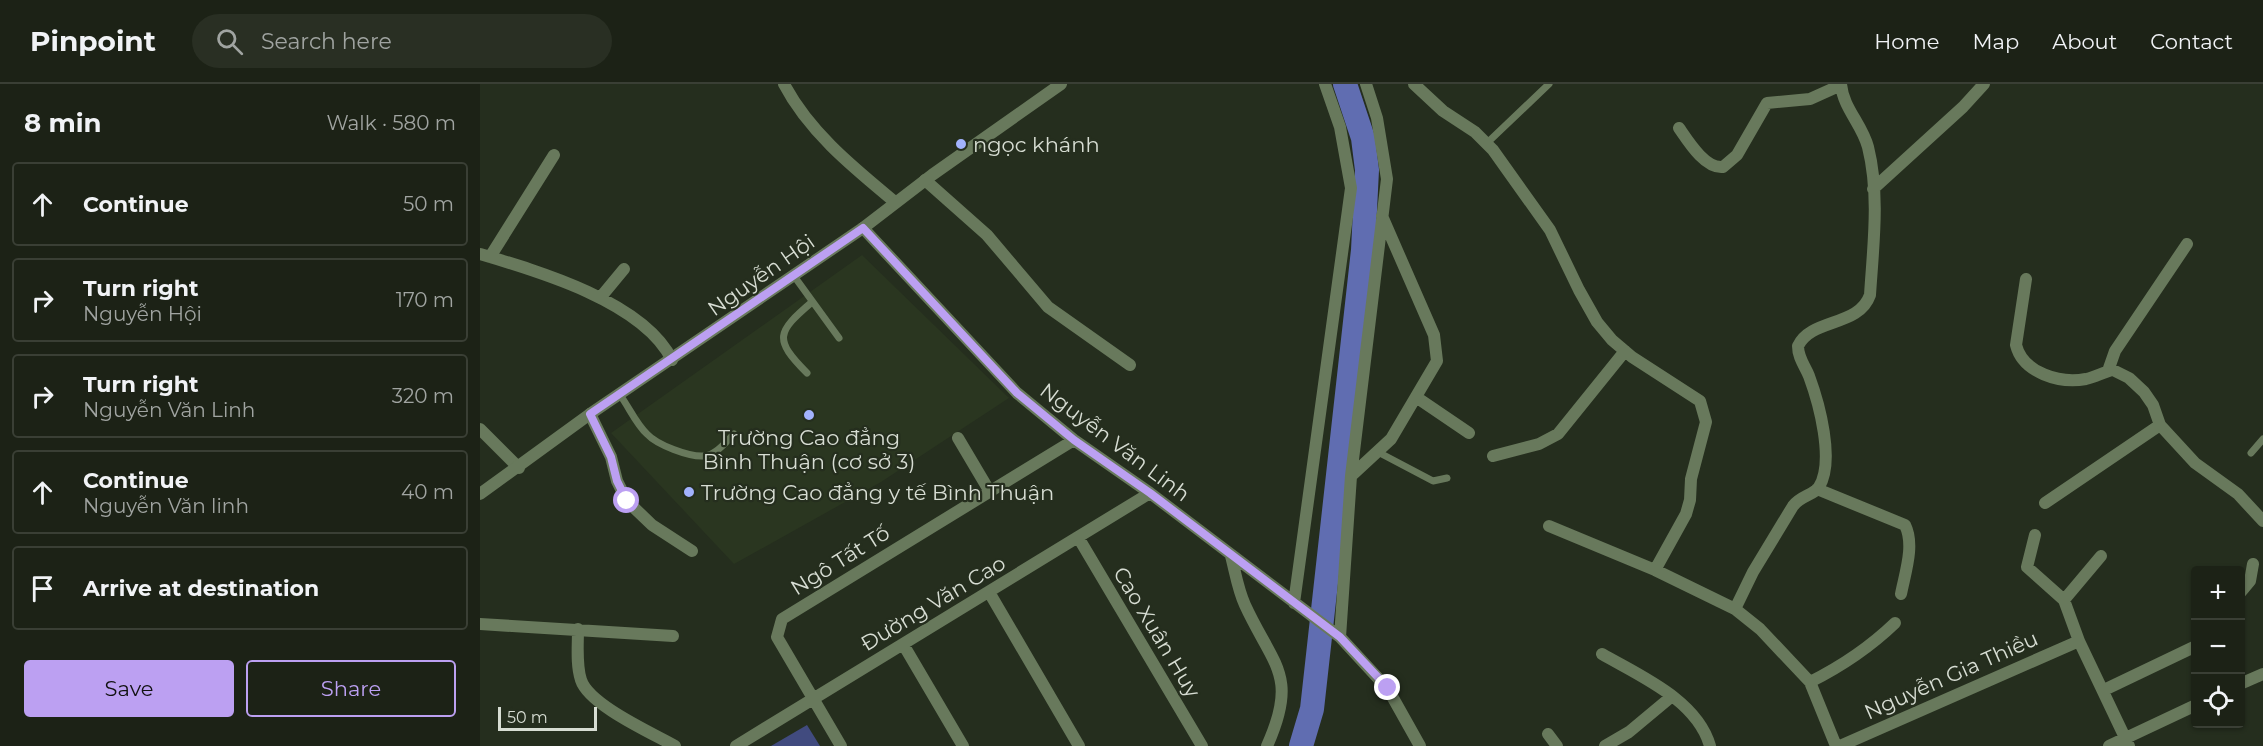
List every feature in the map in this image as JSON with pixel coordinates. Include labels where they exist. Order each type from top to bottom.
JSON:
[{"type":"street","points":[[784,84],[807,119],[856,170],[895,202]]},
{"type":"street","name":"Nguyễn Hội","points":[[480,494],[519,468],[590,414],[863,228],[925,180],[1061,84]]},
{"type":"street","points":[[1294,603],[1351,188],[1340,127],[1325,84]]},
{"type":"street","points":[[1366,84],[1377,118],[1387,179],[1351,477],[1340,637],[1388,688],[1420,746]]},
{"type":"street","points":[[1414,84],[1443,111],[1475,132],[1532,202],[1550,230],[1598,322],[1624,351],[1700,401],[1706,422],[1693,471],[1686,514],[1655,570]]},
{"type":"street","points":[[1679,128],[1696,152],[1716,167],[1723,167],[1737,155],[1767,103],[1810,99],[1841,84],[1846,105],[1861,126],[1866,140],[1873,189],[1875,207],[1868,303],[1858,312],[1807,335],[1798,346],[1798,355],[1809,376],[1824,431],[1824,459],[1817,489],[1792,506],[1753,572],[1735,609]]},
{"type":"street","points":[[1873,189],[1963,107],[1984,84]]},
{"type":"street","points":[[554,155],[485,255],[600,298],[642,324],[659,340],[672,360]]},
{"type":"street","points":[[925,180],[987,235],[1048,307],[1130,365]]},
{"type":"street","points":[[1351,477],[1376,451],[1391,440],[1434,370],[1438,350],[1434,335],[1382,216]]},
{"type":"street","name":"Nguyễn Văn Linh","points":[[863,228],[1017,393],[1074,440],[1150,493],[1340,637]]},
{"type":"street","points":[[2108,371],[2115,351],[2187,244]]},
{"type":"street","points":[[600,298],[624,269]]},
{"type":"street","points":[[2026,279],[2016,345],[2018,353],[2027,364],[2055,378],[2070,380],[2087,379],[2108,371],[2120,371],[2153,405],[2160,425],[2195,462],[2238,494],[2263,521]]},
{"type":"street","points":[[1493,456],[1552,438],[1566,425],[1624,351]]},
{"type":"street","points":[[1416,397],[1469,433]]},
{"type":"street","points":[[590,414],[611,457],[617,481],[627,501],[652,525],[692,551]]},
{"type":"street","points":[[2045,503],[2160,425]]},
{"type":"street","points":[[480,429],[519,468]]},
{"type":"street","points":[[958,438],[990,492]]},
{"type":"street","name":"Ngô Tất Tố","points":[[841,746],[777,637],[782,619],[923,530],[1074,440]]},
{"type":"street","points":[[1817,489],[1905,525],[1909,538],[1901,594]]},
{"type":"street","name":"Đường Văn Cao","points":[[736,746],[1150,493]]},
{"type":"street","points":[[1549,526],[1655,570],[1735,609],[1760,630],[1810,682],[1838,746]]},
{"type":"street","points":[[2035,535],[2027,567],[2064,600],[2079,640],[2128,742]]},
{"type":"street","name":"Cao Xuân Huy","points":[[1078,537],[1203,746]]},
{"type":"street","points":[[1231,555],[1244,603],[1282,677],[1283,696],[1269,742],[1257,746]]},
{"type":"street","points":[[2064,600],[2101,556]]},
{"type":"street","points":[[2245,587],[2250,580],[2253,564]]},
{"type":"street","points":[[989,592],[1079,746]]},
{"type":"street","points":[[1810,682],[1859,654],[1895,623]]},
{"type":"street","points":[[480,624],[673,636]]},
{"type":"street","points":[[578,630],[581,683],[602,704],[675,746]]},
{"type":"street","name":"Nguyễn Gia Thiều","points":[[1838,746],[2079,640]]},
{"type":"street","points":[[903,644],[963,746]]},
{"type":"street","points":[[2104,690],[2191,648]]},
{"type":"street","points":[[1602,654],[1649,680],[1671,697],[1702,727],[1710,746]]},
{"type":"street","points":[[2245,682],[2263,674]]},
{"type":"street","points":[[1605,746],[1629,732],[1671,697]]},
{"type":"street","points":[[2109,746],[2128,742],[2191,708]]},
{"type":"street","points":[[1548,734],[1557,746]]},
{"type":"lane","points":[[1486,144],[1549,84]]},
{"type":"lane","points":[[794,276],[839,339]]},
{"type":"lane","points":[[807,373],[788,353],[783,344],[782,333],[792,319],[812,302]]},
{"type":"lane","points":[[620,395],[646,433],[654,440],[684,452],[704,456],[714,452],[735,434]]},
{"type":"lane","points":[[2251,453],[2263,439]]},
{"type":"lane","points":[[1376,451],[1433,481],[1447,478]]},
{"type":"shaded area","name":"Trường Cao đẳng Bình Thuận (cơ sở 3)","points":[[862,255],[1009,398],[881,482],[734,564],[611,433]]},
{"type":"shaded area","points":[[807,725],[820,746],[771,746]]},
{"type":"waterway","points":[[1301,746],[1312,709],[1363,250],[1367,170],[1363,138],[1345,84]]},
{"type":"place","name":"ngọc khánh","points":[[961,144]]},
{"type":"place","name":"Trường Cao đẳng Bình Thuận (cơ sở 3)","points":[[809,415]]},
{"type":"place","name":"Trường Cao đẳng y tế Bình Thuận","points":[[689,492]]},
{"type":"route","points":[[627,501],[617,481],[611,457],[590,414],[863,228],[1017,393],[1074,440],[1150,493],[1340,637],[1388,688]]}]
